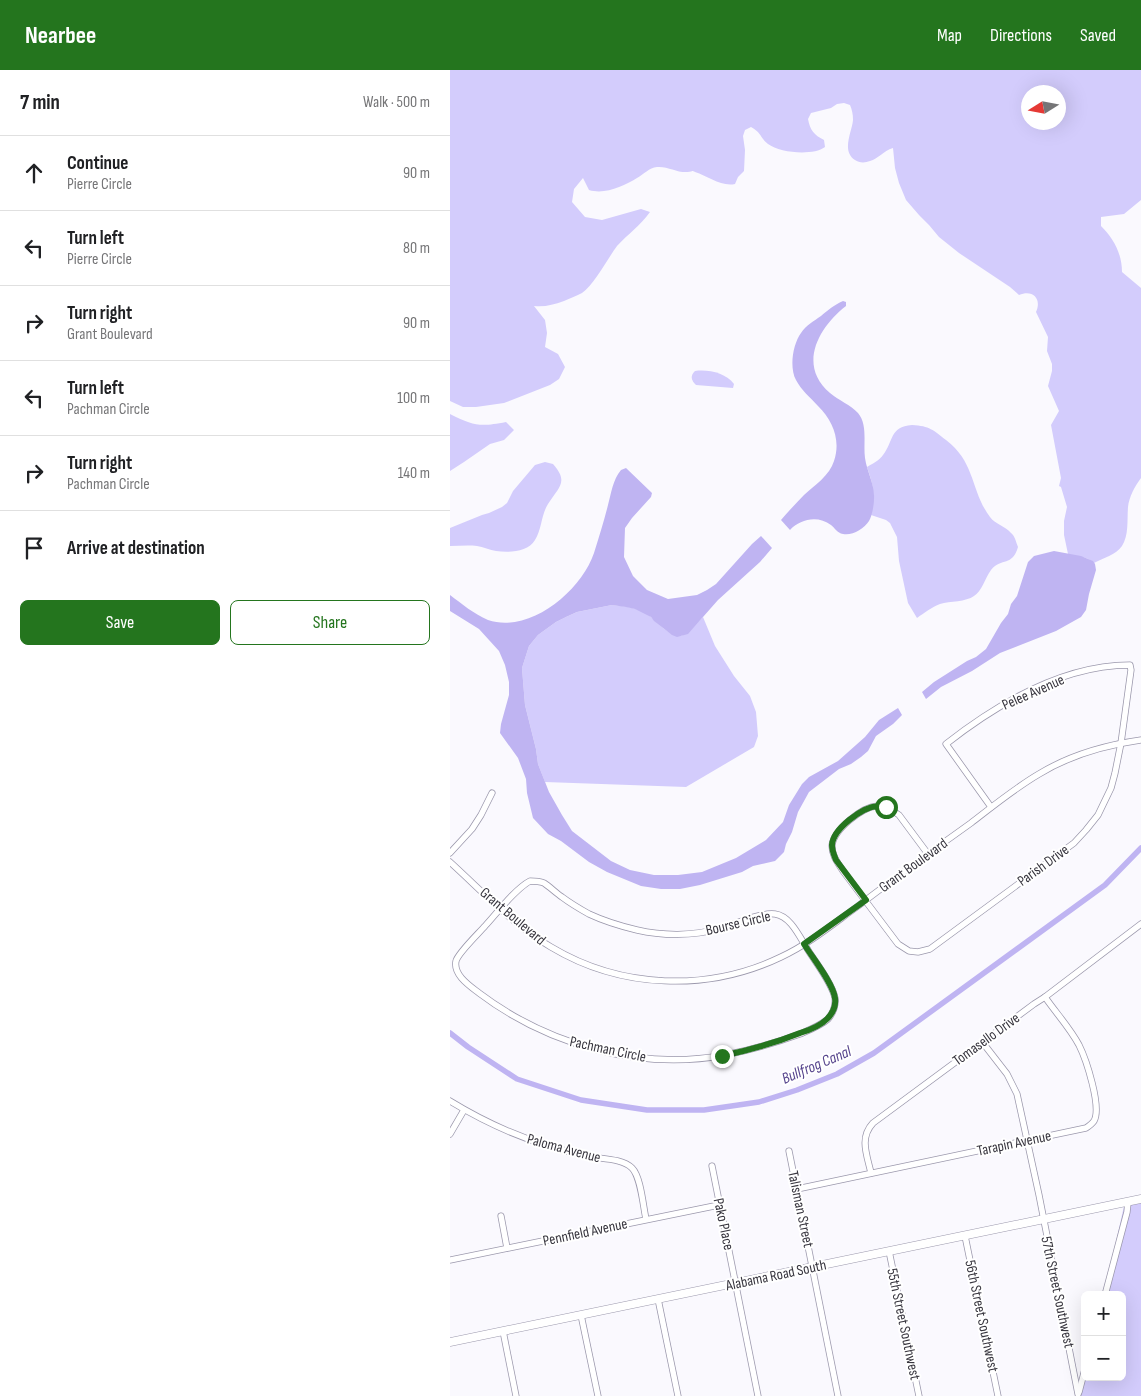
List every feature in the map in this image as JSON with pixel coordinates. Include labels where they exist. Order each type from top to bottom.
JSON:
[{"type":"street","name":"Pelee Avenue","points":[[991,807],[946,744],[996,709],[1028,692],[1087,670],[1115,665],[1130,665]]},
{"type":"street","name":"Parish Drive","points":[[866,900],[893,938],[903,948],[918,952],[930,948],[1074,843],[1098,815],[1116,773],[1131,670],[1130,665]]},
{"type":"street","name":"Grant Boulevard","points":[[450,862],[532,935],[589,966],[648,980],[680,982],[706,980],[762,966],[804,944],[991,807],[1030,780],[1062,762],[1096,749],[1141,740]]},
{"type":"street","points":[[450,853],[472,829],[492,793]]},
{"type":"street","points":[[866,900],[836,860],[832,845],[836,833],[861,812],[878,806],[893,810],[899,815],[928,854]]},
{"type":"street","name":"Bourse Circle","points":[[502,908],[525,884],[530,881],[536,881],[544,883],[587,913],[638,930],[665,934],[699,932],[716,930],[760,915],[775,914],[780,915],[791,924],[804,944]]},
{"type":"street","name":"Pachman Circle","points":[[502,908],[459,956],[456,962],[459,975],[491,1001],[518,1018],[546,1032],[602,1051],[641,1058],[694,1059],[722,1056],[778,1042],[824,1022],[833,1011],[835,997],[829,983],[804,944]]},
{"type":"street","name":"Tomasello Drive","points":[[870,1173],[864,1143],[868,1128],[873,1123],[1044,998],[1141,924]]},
{"type":"street","name":"Tarapin Avenue","points":[[797,1189],[1027,1141],[1086,1128],[1091,1125],[1097,1114],[1096,1100],[1087,1064],[1079,1046],[1044,998]]},
{"type":"street","name":"57th Street Southwest","points":[[983,1042],[1007,1074],[1014,1086],[1019,1101],[1078,1395]]},
{"type":"street","name":"Paloma Avenue","points":[[450,1101],[502,1129],[540,1144],[591,1157],[621,1162],[631,1167],[637,1179],[646,1219]]},
{"type":"street","points":[[450,1134],[464,1110]]},
{"type":"street","name":"Talisman Street","points":[[789,1151],[838,1396]]},
{"type":"street","name":"Pako Place","points":[[712,1166],[758,1396]]},
{"type":"street","name":"Alabama Road South","points":[[450,1342],[1141,1199]]},
{"type":"street","points":[[1106,1291],[1128,1202]]},
{"type":"street","name":"Pennfield Avenue","points":[[450,1260],[719,1205]]},
{"type":"street","points":[[500,1216],[508,1248]]},
{"type":"street","name":"56th Street Southwest","points":[[965,1236],[998,1396]]},
{"type":"street","name":"55th Street Southwest","points":[[889,1251],[919,1396]]},
{"type":"street","points":[[658,1299],[678,1396]]},
{"type":"street","points":[[580,1315],[598,1396]]},
{"type":"street","points":[[503,1332],[516,1396]]},
{"type":"street","points":[[1078,1395],[1082,1381]]},
{"type":"shaded area","points":[[450,70],[1141,70],[1141,200],[1124,214],[1101,217],[1101,226],[1119,252],[1122,272],[1141,288],[1141,478],[1130,499],[1127,532],[1124,542],[1116,552],[1109,556],[1094,563],[1085,558],[1068,554],[1064,535],[1067,507],[1061,487],[1059,486],[1061,478],[1051,425],[1059,411],[1048,386],[1052,364],[1047,351],[1048,337],[1036,312],[1038,307],[1037,299],[1028,293],[1019,295],[939,237],[906,200],[895,168],[893,148],[866,162],[858,162],[851,156],[848,141],[853,114],[850,105],[844,103],[811,113],[808,119],[811,129],[824,140],[825,147],[813,152],[780,150],[768,144],[751,127],[745,130],[743,136],[745,150],[744,171],[738,177],[735,184],[720,183],[693,171],[684,172],[661,167],[651,169],[626,184],[608,191],[589,190],[583,178],[574,189],[572,202],[585,217],[602,220],[641,209],[650,212],[617,246],[587,289],[553,305],[534,306],[545,320],[547,333],[545,347],[558,354],[565,367],[559,379],[550,385],[504,403],[463,407],[450,401]]},
{"type":"shaded area","points":[[843,301],[846,302],[846,306],[820,335],[813,359],[815,371],[820,382],[830,393],[852,407],[858,413],[863,423],[865,458],[874,494],[873,510],[867,524],[850,534],[838,532],[826,522],[815,519],[799,523],[790,530],[781,520],[829,471],[834,461],[837,446],[832,424],[796,380],[792,362],[794,349],[798,338],[805,328]]},
{"type":"shaded area","points":[[695,371],[711,371],[722,375],[731,380],[734,384],[733,388],[696,385],[692,378]]},
{"type":"shaded area","points":[[450,414],[477,424],[490,425],[506,422],[514,430],[504,440],[490,444],[450,471]]},
{"type":"shaded area","points":[[912,425],[931,429],[956,449],[968,467],[979,497],[990,517],[1012,534],[1018,547],[1010,560],[995,566],[991,570],[974,596],[940,604],[917,618],[908,603],[899,561],[897,537],[890,523],[871,515],[873,491],[867,467],[882,457],[899,429]]},
{"type":"shaded area","points":[[545,462],[553,464],[558,470],[561,475],[561,484],[546,508],[537,536],[532,544],[518,551],[507,552],[477,546],[450,546],[450,528],[502,507],[535,465]]},
{"type":"shaded area","points":[[626,468],[652,493],[651,497],[625,528],[624,557],[633,576],[647,590],[668,599],[697,595],[716,584],[761,536],[772,548],[760,562],[718,600],[688,634],[677,637],[651,617],[635,609],[612,605],[577,612],[566,617],[538,635],[529,646],[522,668],[525,705],[538,764],[549,792],[572,831],[611,861],[630,870],[654,875],[702,872],[736,858],[766,840],[783,822],[789,805],[802,784],[809,777],[838,761],[865,737],[879,720],[898,708],[902,715],[876,736],[868,751],[861,757],[839,769],[809,792],[798,812],[784,852],[775,861],[753,866],[742,872],[700,885],[680,889],[641,886],[607,872],[548,834],[533,818],[526,779],[518,758],[500,733],[509,695],[509,682],[505,665],[499,651],[479,629],[450,611],[450,595],[468,609],[488,620],[504,623],[520,621],[537,615],[566,595],[578,581],[594,553],[614,482],[621,470]]},
{"type":"shaded area","points":[[1054,551],[1081,556],[1093,561],[1095,564],[1096,570],[1086,610],[1081,617],[1056,631],[1000,653],[972,671],[941,687],[926,699],[922,692],[934,682],[986,649],[1017,596],[1028,562],[1034,556]]},
{"type":"shaded area","points":[[612,605],[642,611],[664,629],[681,636],[691,630],[703,617],[715,646],[734,676],[750,696],[756,712],[758,736],[754,747],[686,787],[545,782],[538,764],[525,705],[522,668],[529,646],[538,635],[566,617],[577,612]]},
{"type":"shaded area","points":[[1141,1202],[1141,1396],[1081,1396],[1084,1381],[1126,1381],[1126,1291],[1105,1291],[1124,1206]]},
{"type":"waterway","name":"Bullfrog Canal","points":[[450,1033],[517,1079],[581,1100],[647,1110],[704,1110],[759,1102],[797,1090],[837,1074],[874,1053],[1105,885],[1141,848]]},
{"type":"route","points":[[722,1056],[773,1044],[807,1031],[829,1018],[835,1006],[832,988],[804,944],[866,900],[836,860],[832,845],[836,833],[861,812],[872,807],[886,807]]}]
